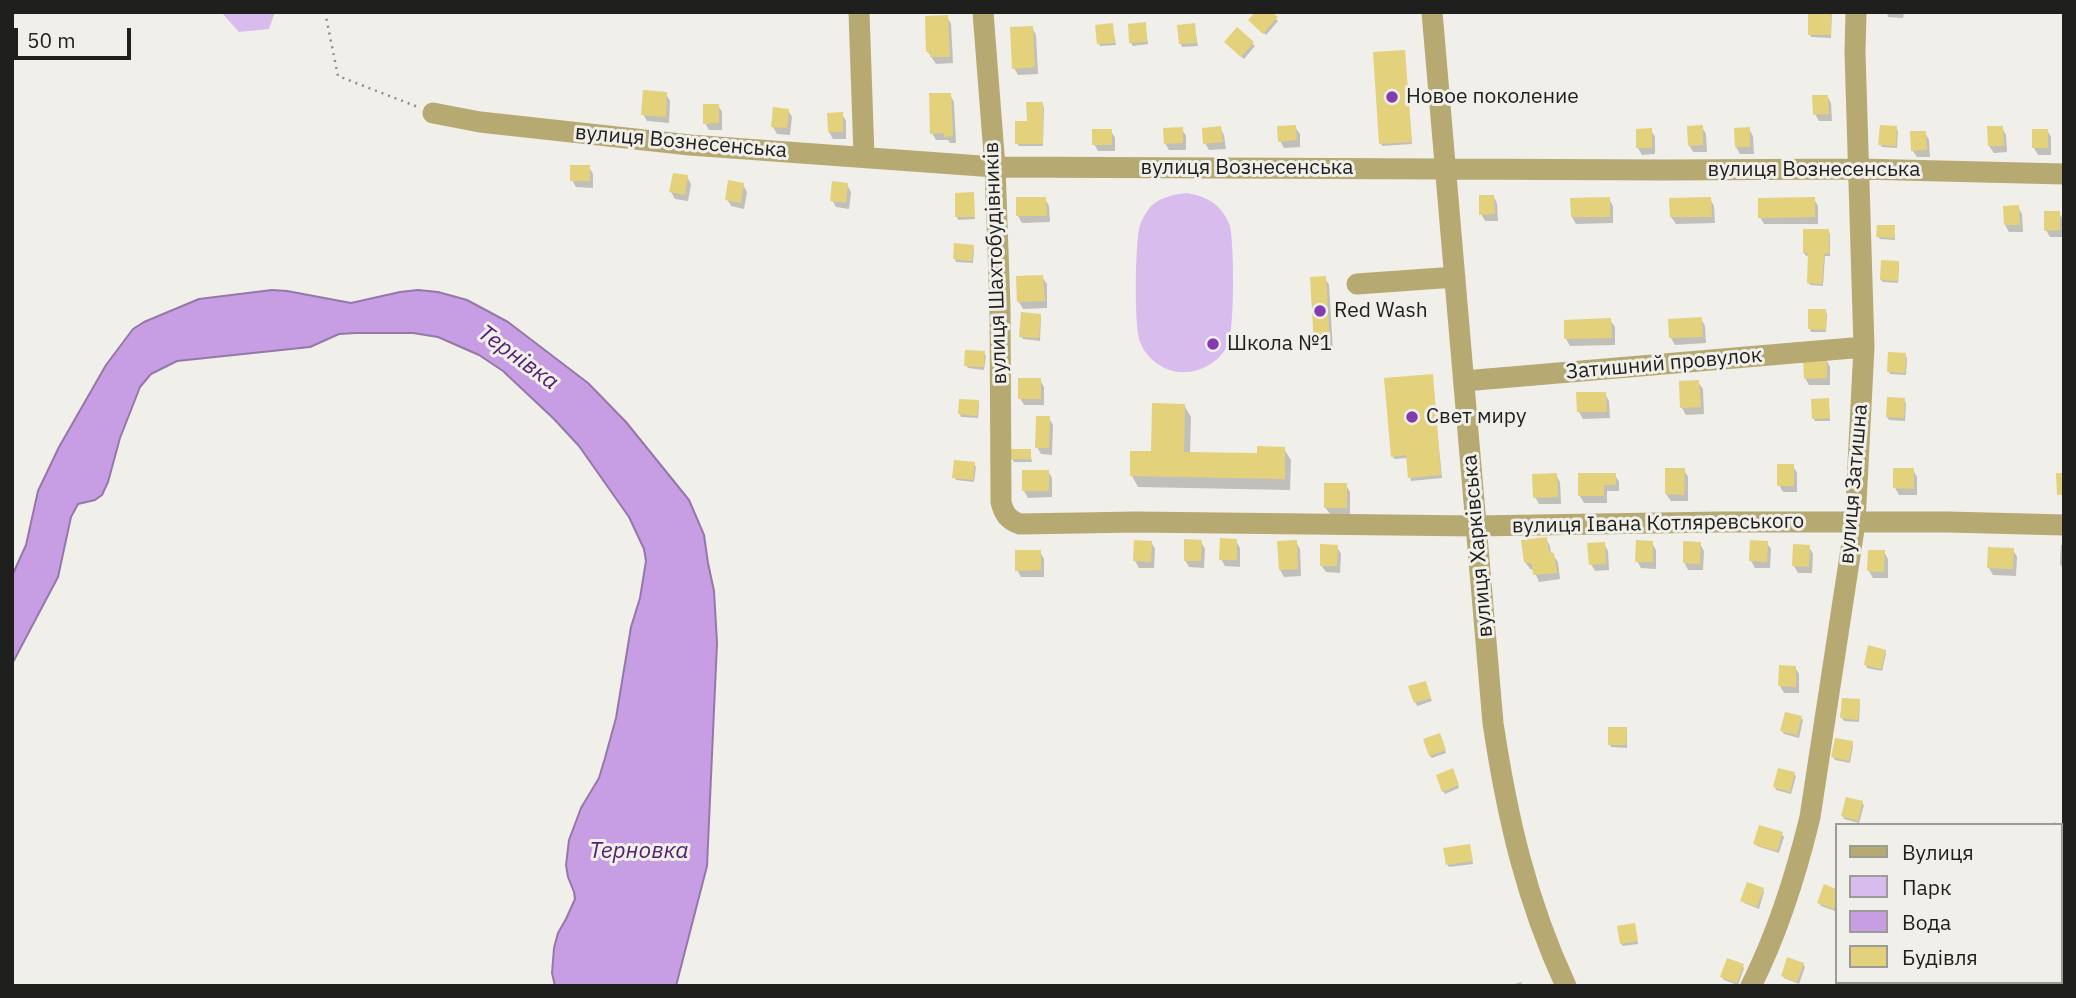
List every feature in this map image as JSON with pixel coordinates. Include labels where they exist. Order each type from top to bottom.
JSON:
[{"type":"street","points":[[859,12],[864,156]]},
{"type":"street","name":"вулиця Шахтобудівників","points":[[983,12],[995,167],[1000,307],[1001,502],[1004,514]]},
{"type":"street","name":"вулиця Харківська","points":[[1432,12],[1493,723],[1520,864],[1537,916],[1566,986]]},
{"type":"street","name":"вулиця Затишна","points":[[1751,986],[1782,912],[1801,856],[1810,817],[1855,523],[1864,347],[1856,12]]},
{"type":"street","name":"вулиця Вознесенська","points":[[433,113],[480,122],[690,145],[995,167],[1859,169],[2064,174]]},
{"type":"street","points":[[1357,284],[1455,277]]},
{"type":"street","name":"Затишний провулок","points":[[1464,381],[1864,347]]},
{"type":"street","name":"вулиця Івана Котляревського","points":[[1004,514],[1020,524],[1136,522],[1476,526],[1948,522],[2064,526]]},
{"type":"path","points":[[325,12],[338,76],[433,113]]},
{"type":"green space","points":[[221,12],[275,12],[269,29],[239,32]]},
{"type":"green space","points":[[1186,193],[1212,202],[1229,224],[1233,304],[1228,344],[1221,355],[1211,364],[1199,369],[1179,372],[1158,364],[1147,355],[1140,342],[1136,265],[1138,234],[1148,210],[1163,198]]},
{"type":"water","name":"Терновка","points":[[272,290],[351,303],[418,290],[467,300],[508,322],[588,383],[626,422],[689,500],[704,535],[714,591],[717,643],[707,866],[676,986],[555,986],[552,973],[554,948],[558,933],[575,899],[566,865],[569,840],[581,808],[599,778],[605,758],[616,718],[631,627],[640,598],[646,561],[644,549],[629,517],[579,446],[503,371],[479,355],[438,337],[413,333],[356,333],[339,334],[310,347],[177,361],[151,374],[140,387],[102,495],[95,500],[78,504],[71,517],[58,577],[12,664],[12,576],[26,545],[38,491],[59,447],[106,365],[133,329],[144,322],[199,299]]},
{"type":"building","points":[[1255,12],[1272,12],[1278,17],[1263,34],[1248,20]]},
{"type":"building","points":[[1808,12],[1831,12],[1831,35],[1808,35]]},
{"type":"building","points":[[948,15],[950,57],[930,57],[930,52],[926,52],[925,16]]},
{"type":"building","points":[[1146,22],[1147,42],[1129,43],[1128,24]]},
{"type":"building","points":[[1113,23],[1115,43],[1097,44],[1095,25]]},
{"type":"building","points":[[1195,23],[1197,43],[1179,44],[1177,25]]},
{"type":"building","points":[[1033,26],[1035,67],[1012,69],[1010,27]]},
{"type":"building","points":[[1237,27],[1254,42],[1241,57],[1224,42]]},
{"type":"building","name":"Новое поколение","points":[[1405,50],[1412,142],[1379,144],[1373,52]]},
{"type":"building","points":[[643,90],[667,92],[666,117],[641,115]]},
{"type":"building","points":[[929,93],[951,93],[953,136],[944,137],[944,133],[930,134]]},
{"type":"building","points":[[1812,95],[1828,95],[1829,114],[1813,115]]},
{"type":"building","points":[[1026,102],[1043,102],[1043,144],[1015,144],[1015,121],[1027,121]]},
{"type":"building","points":[[703,104],[719,104],[719,123],[703,124]]},
{"type":"building","points":[[773,107],[789,109],[787,128],[771,127]]},
{"type":"building","points":[[843,112],[843,132],[828,132],[827,113]]},
{"type":"building","points":[[1296,125],[1297,140],[1278,142],[1277,126]]},
{"type":"building","points":[[1703,125],[1703,145],[1688,146],[1687,126]]},
{"type":"building","points":[[1880,125],[1897,126],[1896,146],[1878,145]]},
{"type":"building","points":[[1221,126],[1223,142],[1203,144],[1202,128]]},
{"type":"building","points":[[1987,126],[2003,126],[2004,146],[1988,146]]},
{"type":"building","points":[[1183,127],[1183,143],[1164,144],[1163,128]]},
{"type":"building","points":[[1750,127],[1750,147],[1735,147],[1734,128]]},
{"type":"building","points":[[1652,128],[1652,148],[1636,148],[1636,129]]},
{"type":"building","points":[[1092,129],[1112,129],[1112,145],[1092,145]]},
{"type":"building","points":[[2032,129],[2048,129],[2048,148],[2032,148]]},
{"type":"building","points":[[1910,131],[1926,131],[1927,150],[1911,151]]},
{"type":"building","points":[[570,165],[590,165],[590,181],[570,181]]},
{"type":"building","points":[[673,173],[688,175],[685,195],[669,192]]},
{"type":"building","points":[[728,180],[744,183],[741,203],[725,200]]},
{"type":"building","points":[[832,181],[848,183],[846,203],[830,201]]},
{"type":"building","points":[[974,192],[975,217],[955,217],[955,193]]},
{"type":"building","points":[[1479,195],[1494,195],[1495,214],[1479,215]]},
{"type":"building","points":[[1016,197],[1046,197],[1047,216],[1016,216]]},
{"type":"building","points":[[1610,197],[1610,217],[1571,217],[1570,198]]},
{"type":"building","points":[[1711,197],[1712,217],[1670,217],[1669,198]]},
{"type":"building","points":[[1815,197],[1815,217],[1758,218],[1758,198]]},
{"type":"building","points":[[2019,205],[2020,225],[2004,225],[2003,206]]},
{"type":"building","points":[[2044,211],[2060,211],[2060,230],[2044,231]]},
{"type":"building","points":[[1877,225],[1895,225],[1894,238],[1876,237]]},
{"type":"building","points":[[1803,229],[1829,229],[1829,253],[1824,254],[1822,284],[1807,283],[1808,253],[1803,253]]},
{"type":"building","points":[[954,243],[974,245],[972,261],[953,259]]},
{"type":"building","points":[[1881,260],[1899,261],[1898,281],[1880,280]]},
{"type":"building","points":[[1043,275],[1045,301],[1017,302],[1016,276]]},
{"type":"building","name":"Red Wash","points":[[1326,276],[1330,344],[1314,345],[1310,277]]},
{"type":"building","points":[[1808,309],[1826,309],[1826,330],[1808,329]]},
{"type":"building","points":[[1021,312],[1041,314],[1039,338],[1019,337]]},
{"type":"building","points":[[1702,317],[1703,337],[1669,338],[1668,319]]},
{"type":"building","points":[[1611,318],[1612,338],[1564,339],[1564,320]]},
{"type":"building","points":[[965,350],[985,351],[984,367],[964,366]]},
{"type":"building","points":[[1888,352],[1906,353],[1905,373],[1887,372]]},
{"type":"building","points":[[1803,358],[1827,358],[1827,378],[1804,379]]},
{"type":"building","name":"Свет миру","points":[[1433,374],[1441,475],[1408,478],[1406,455],[1391,457],[1384,378]]},
{"type":"building","points":[[1018,378],[1041,378],[1041,399],[1018,399]]},
{"type":"building","points":[[1699,380],[1701,407],[1680,408],[1679,381]]},
{"type":"building","points":[[1576,392],[1606,392],[1607,412],[1577,412]]},
{"type":"building","points":[[1887,397],[1905,398],[1904,418],[1886,417]]},
{"type":"building","points":[[1829,398],[1830,418],[1812,419],[1811,399]]},
{"type":"building","points":[[959,399],[979,400],[977,416],[958,414]]},
{"type":"building","points":[[1152,403],[1185,404],[1184,452],[1257,453],[1257,446],[1285,447],[1285,479],[1130,476],[1130,451],[1151,451]]},
{"type":"building","points":[[1036,416],[1050,416],[1049,448],[1035,448]]},
{"type":"building","points":[[1010,449],[1031,449],[1031,459],[1010,459]]},
{"type":"building","points":[[954,460],[975,462],[973,480],[952,478]]},
{"type":"building","points":[[1777,464],[1794,464],[1794,486],[1777,486]]},
{"type":"building","points":[[1665,468],[1685,468],[1684,495],[1665,494]]},
{"type":"building","points":[[1893,468],[1914,468],[1914,489],[1893,488]]},
{"type":"building","points":[[1022,470],[1049,470],[1049,491],[1022,491]]},
{"type":"building","points":[[1557,473],[1558,497],[1533,498],[1532,474]]},
{"type":"building","points":[[1578,473],[1616,473],[1616,485],[1604,485],[1604,496],[1578,496]]},
{"type":"building","points":[[2056,473],[2064,473],[2064,495],[2057,495]]},
{"type":"building","points":[[1324,483],[1347,483],[1347,508],[1324,508]]},
{"type":"building","points":[[1547,537],[1549,552],[1554,553],[1557,573],[1533,575],[1532,564],[1524,562],[1521,540]]},
{"type":"building","points":[[1220,538],[1237,539],[1237,560],[1219,560]]},
{"type":"building","points":[[1184,539],[1202,540],[1201,561],[1184,561]]},
{"type":"building","points":[[1134,540],[1152,541],[1151,562],[1133,561]]},
{"type":"building","points":[[1297,540],[1298,569],[1279,570],[1277,541]]},
{"type":"building","points":[[1636,540],[1653,541],[1653,562],[1635,562]]},
{"type":"building","points":[[1750,540],[1768,541],[1767,562],[1749,561]]},
{"type":"building","points":[[1683,541],[1701,542],[1700,564],[1683,563]]},
{"type":"building","points":[[1605,542],[1606,564],[1589,565],[1587,543]]},
{"type":"building","points":[[1320,544],[1338,545],[1337,566],[1320,566]]},
{"type":"building","points":[[1793,544],[1810,545],[1809,567],[1792,566]]},
{"type":"building","points":[[1988,547],[2014,548],[2013,569],[1987,568]]},
{"type":"building","points":[[1015,550],[1041,550],[1041,570],[1015,571]]},
{"type":"building","points":[[1868,550],[1885,550],[1884,572],[1867,571]]},
{"type":"building","points":[[1868,645],[1886,650],[1881,669],[1864,665]]},
{"type":"building","points":[[1779,665],[1796,666],[1796,687],[1778,686]]},
{"type":"building","points":[[1426,681],[1431,698],[1414,703],[1408,686]]},
{"type":"building","points":[[1842,698],[1860,699],[1858,720],[1840,718]]},
{"type":"building","points":[[1785,712],[1802,716],[1797,735],[1780,731]]},
{"type":"building","points":[[1608,727],[1627,727],[1626,745],[1608,745]]},
{"type":"building","points":[[1440,733],[1446,750],[1429,756],[1423,739]]},
{"type":"building","points":[[1835,738],[1853,741],[1849,761],[1831,757]]},
{"type":"building","points":[[1453,768],[1459,785],[1442,792],[1436,775]]},
{"type":"building","points":[[1778,768],[1795,772],[1790,792],[1773,787]]},
{"type":"building","points":[[1846,797],[1863,801],[1858,821],[1841,816]]},
{"type":"building","points":[[1759,825],[1783,832],[1777,851],[1753,844]]},
{"type":"building","points":[[1470,844],[1473,861],[1446,865],[1443,848]]},
{"type":"building","points":[[1747,882],[1764,888],[1757,907],[1740,901]]},
{"type":"building","points":[[1824,884],[1834,888],[1834,909],[1817,903]]},
{"type":"building","points":[[1635,923],[1638,941],[1620,944],[1617,926]]},
{"type":"building","points":[[1787,957],[1804,963],[1797,982],[1781,976]]},
{"type":"building","points":[[1727,958],[1744,964],[1737,983],[1720,977]]},
{"type":"place","name":"Новое поколение","points":[[1392,97]]},
{"type":"place","name":"Red Wash","points":[[1320,311]]},
{"type":"place","name":"Школа №1","points":[[1213,344]]},
{"type":"place","name":"Свет миру","points":[[1412,417]]},
{"type":"water label","name":"Тернівка","points":[[518,358]]}]
